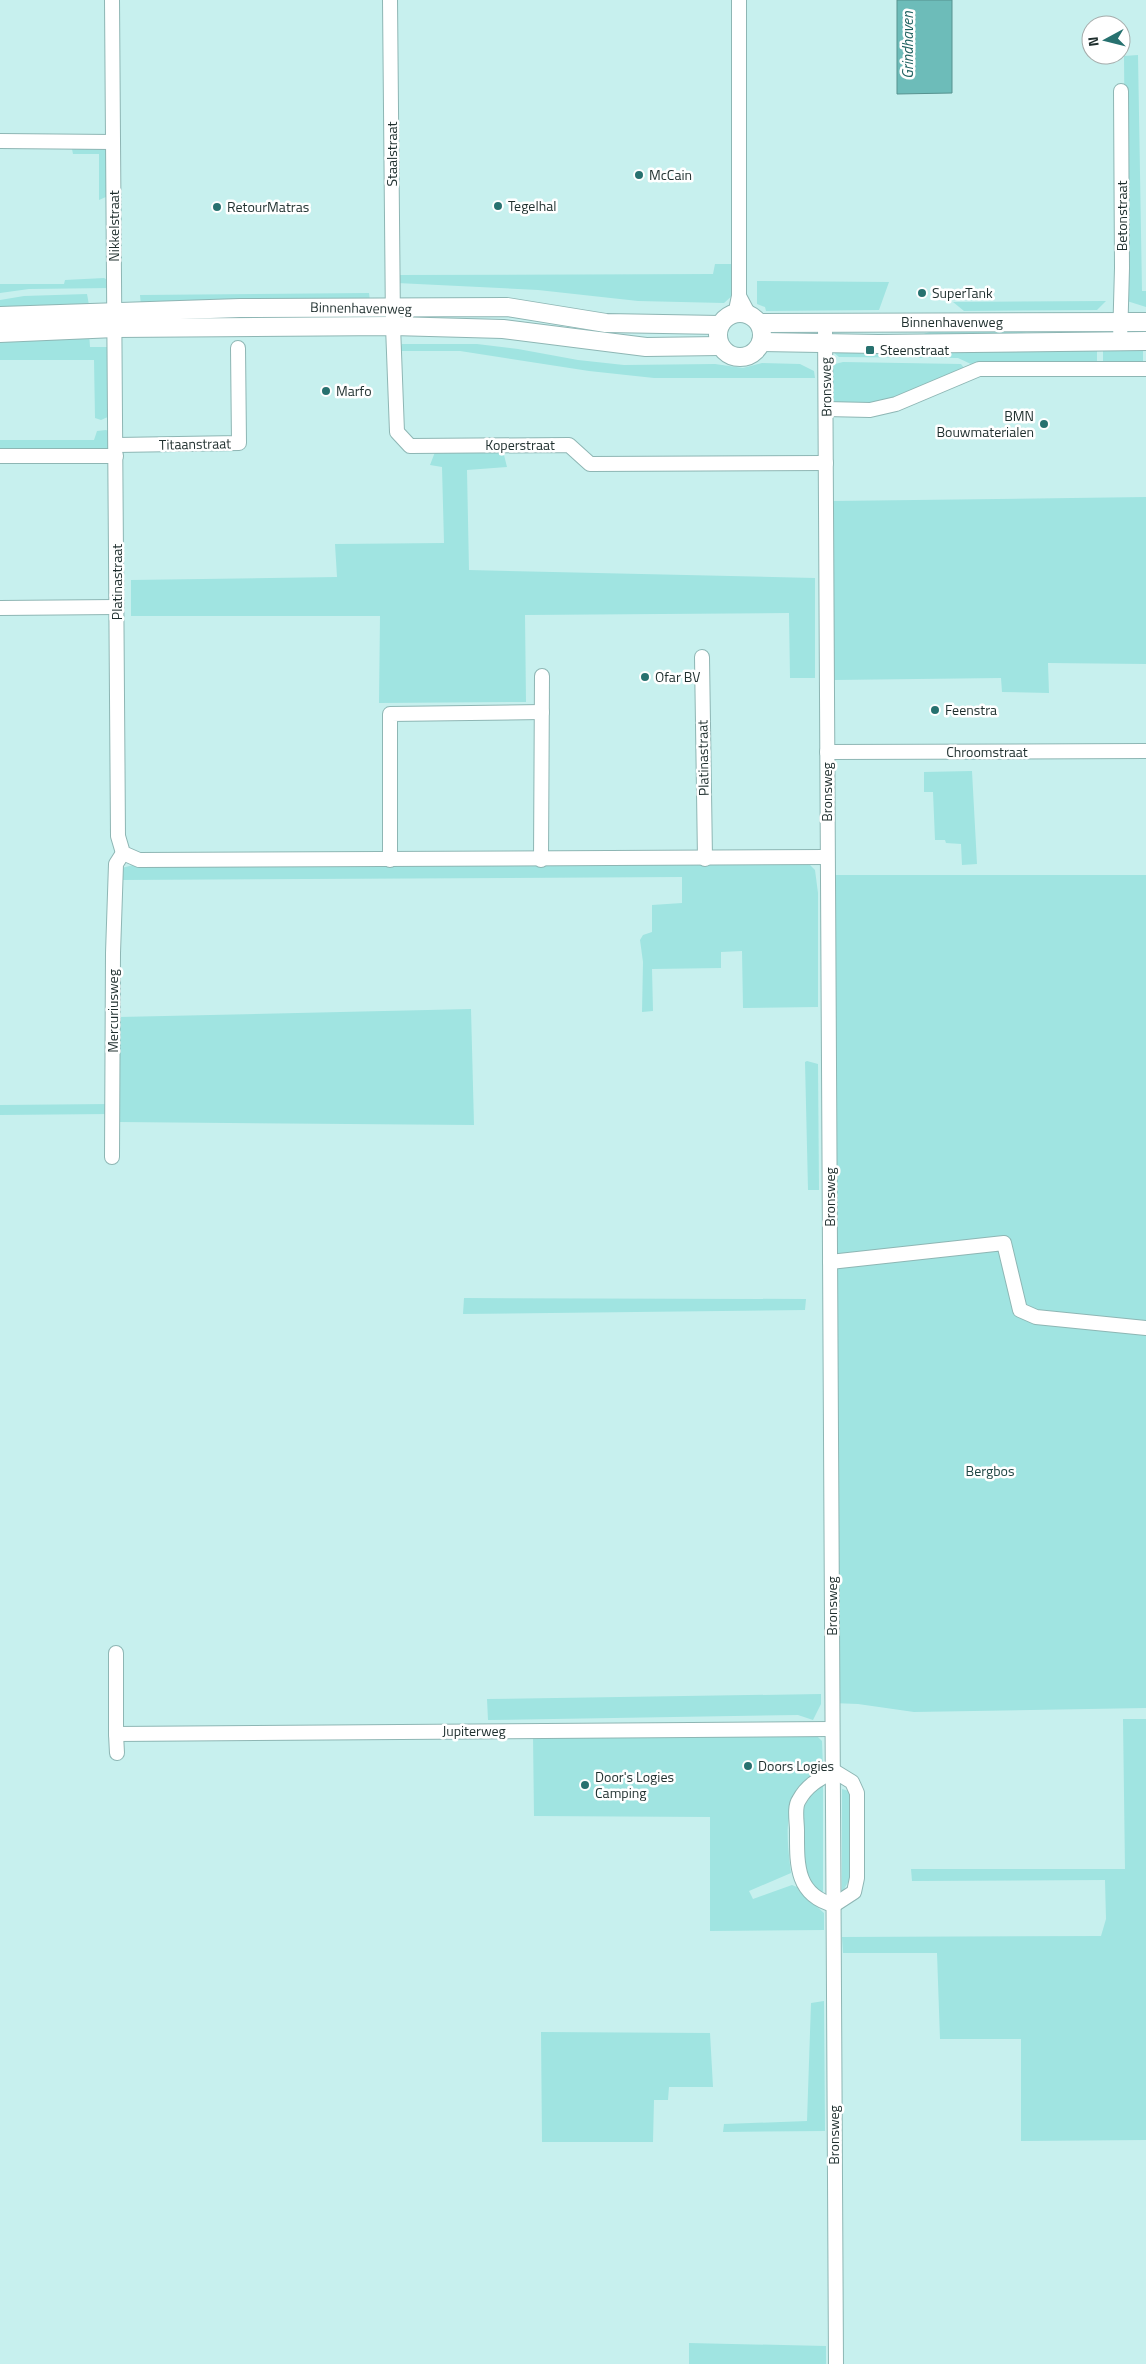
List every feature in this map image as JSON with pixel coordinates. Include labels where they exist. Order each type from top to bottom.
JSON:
[{"type":"main road","name":"Binnenhavenweg","points":[[0,333],[114,319],[331,306],[393,317],[646,347],[720,346]]},
{"type":"main road","name":"Binnenhavenweg","points":[[393,317],[507,307],[606,323],[720,325]]},
{"type":"main road","name":"Binnenhavenweg","points":[[0,316],[114,319]]},
{"type":"main road","points":[[726,318],[747,318],[762,334],[761,342],[752,354],[741,357],[726,352],[720,346],[718,332],[720,325],[726,318]]},
{"type":"main road","name":"Binnenhavenweg","points":[[747,318],[825,323],[1146,322]]},
{"type":"main road","name":"Binnenhavenweg","points":[[761,342],[825,344],[1146,341]]},
{"type":"street","name":"Nikkelstraat","points":[[112,0],[112,142],[115,228],[114,319]]},
{"type":"street","name":"Staalstraat","points":[[390,0],[393,317]]},
{"type":"street","points":[[739,0],[740,296],[747,318]]},
{"type":"street","name":"Betonstraat","points":[[1120,341],[1122,268],[1121,91]]},
{"type":"street","points":[[0,141],[112,142]]},
{"type":"street","name":"Koperstraat","points":[[393,317],[396,432],[410,446],[563,444],[569,445],[590,464],[826,463]]},
{"type":"street","name":"Platinastraat","points":[[114,319],[119,858]]},
{"type":"street","name":"Bronsweg","points":[[825,323],[836,2364]]},
{"type":"street","name":"Titaanstraat","points":[[0,456],[239,443],[238,348]]},
{"type":"street","points":[[826,409],[870,410],[896,404],[979,369],[1146,369]]},
{"type":"street","points":[[0,608],[116,606]]},
{"type":"street","name":"Platinastraat","points":[[702,657],[705,859]]},
{"type":"street","points":[[541,860],[542,676]]},
{"type":"street","points":[[390,860],[390,714],[542,712]]},
{"type":"street","name":"Chroomstraat","points":[[827,752],[1146,751]]},
{"type":"street","points":[[119,858],[139,860],[541,860],[827,857]]},
{"type":"street","name":"Mercuriusweg","points":[[112,1157],[113,953],[119,858]]},
{"type":"street","points":[[830,1262],[1004,1243],[1020,1310],[1036,1317],[1146,1328]]},
{"type":"street","points":[[116,1653],[117,1753]]},
{"type":"street","name":"Jupiterweg","points":[[116,1734],[832,1729]]},
{"type":"street","points":[[834,1771],[852,1782],[857,1793],[857,1878],[854,1892],[834,1905],[823,1901],[808,1890],[799,1876],[796,1814],[797,1802],[811,1784],[834,1771]]},
{"type":"green space","points":[[1138,55],[1142,291],[1146,291],[1146,307],[1127,301],[1126,288],[1124,65],[1131,65],[1131,56]]},
{"type":"green space","points":[[74,146],[104,148],[107,152],[108,196],[99,200],[99,154],[73,154],[72,149]]},
{"type":"green space","points":[[715,264],[733,264],[733,295],[724,303],[638,301],[538,290],[397,283],[397,275],[713,274]]},
{"type":"green space","points":[[104,278],[108,280],[110,288],[29,289],[0,293],[0,284],[64,284],[65,280]]},
{"type":"green space","points":[[757,281],[889,282],[879,310],[766,311],[765,307],[757,304]]},
{"type":"green space","points":[[369,293],[370,301],[141,306],[140,295]]},
{"type":"green space","points":[[87,294],[89,305],[0,313],[0,300],[24,296]]},
{"type":"green space","points":[[1106,301],[1097,310],[964,311],[953,302]]},
{"type":"green space","points":[[936,330],[1037,330],[995,338],[914,337]]},
{"type":"green space","points":[[89,333],[90,347],[109,347],[110,416],[101,420],[95,418],[94,360],[0,360],[0,337]]},
{"type":"green space","points":[[402,344],[477,344],[578,360],[624,365],[715,364],[743,368],[762,363],[800,364],[814,371],[815,378],[654,378],[589,371],[460,351],[399,351]]},
{"type":"green space","points":[[1097,349],[1097,363],[973,365],[958,358],[839,357],[833,352]]},
{"type":"green space","points":[[1103,349],[1143,349],[1143,363],[1103,363]]},
{"type":"green space","points":[[843,362],[961,364],[964,368],[917,389],[858,406],[842,405],[832,399],[831,365]]},
{"type":"green space","points":[[106,430],[110,432],[111,452],[0,452],[0,440],[94,440],[97,431]]},
{"type":"green space","points":[[503,451],[507,467],[467,470],[469,570],[815,578],[815,678],[790,678],[789,613],[525,615],[526,702],[379,703],[380,616],[131,616],[131,580],[337,577],[335,544],[444,543],[442,467],[430,465],[435,452]]},
{"type":"green space","points":[[1146,497],[1146,664],[1048,663],[1049,693],[1002,692],[1001,678],[834,680],[832,501]]},
{"type":"green space","points":[[972,771],[977,864],[962,865],[961,844],[946,843],[945,840],[935,840],[933,792],[924,792],[924,772]]},
{"type":"green space","points":[[807,862],[815,870],[818,893],[818,1007],[743,1008],[742,951],[721,952],[721,968],[652,969],[653,1011],[642,1012],[643,962],[640,940],[643,935],[652,932],[652,905],[682,903],[682,877],[120,880],[122,868],[133,865],[546,866]]},
{"type":"green space","name":"Bergbos","points":[[832,875],[1146,875],[1146,1708],[914,1712],[858,1704],[832,1703]]},
{"type":"green space","points":[[471,1009],[474,1125],[119,1122],[119,1017]]},
{"type":"green space","points":[[805,1062],[818,1064],[819,1190],[808,1190]]},
{"type":"green space","points":[[110,1104],[110,1114],[0,1115],[0,1105]]},
{"type":"green space","points":[[464,1298],[806,1299],[805,1310],[463,1314]]},
{"type":"green space","points":[[821,1694],[821,1704],[813,1720],[798,1715],[488,1720],[487,1699]]},
{"type":"green space","points":[[1123,1719],[1146,1719],[1146,2140],[1021,2141],[1021,2039],[940,2039],[937,1953],[843,1953],[842,1937],[1101,1936],[1106,1919],[1105,1880],[912,1881],[911,1869],[1125,1869]]},
{"type":"green space","points":[[815,1734],[822,1741],[823,1767],[800,1791],[790,1815],[788,1841],[791,1873],[749,1891],[753,1899],[792,1885],[797,1887],[800,1892],[824,1913],[824,1930],[710,1931],[710,1817],[534,1816],[533,1735]]},
{"type":"green space","points":[[823,1783],[823,1899],[810,1885],[803,1869],[803,1809],[813,1792]]},
{"type":"green space","points":[[842,1789],[852,1792],[853,1873],[842,1893]]},
{"type":"green space","points":[[824,2001],[825,2131],[723,2132],[724,2124],[807,2121],[811,2003]]},
{"type":"green space","points":[[541,2032],[710,2033],[713,2087],[669,2087],[668,2100],[654,2100],[653,2142],[542,2142]]},
{"type":"green space","points":[[689,2343],[826,2346],[826,2364],[689,2364]]},
{"type":"water","name":"Grindhaven","points":[[897,0],[952,0],[952,93],[897,94]]},
{"type":"place","name":"McCain","points":[[639,175]]},
{"type":"place","name":"Tegelhal","points":[[498,206]]},
{"type":"place","name":"RetourMatras","points":[[217,207]]},
{"type":"place","name":"SuperTank","points":[[922,293]]},
{"type":"place","name":"Steenstraat","points":[[870,350]]},
{"type":"place","name":"Marfo","points":[[326,391]]},
{"type":"place","name":"BMN Bouwmaterialen","points":[[1044,424]]},
{"type":"place","name":"Ofar BV","points":[[645,677]]},
{"type":"place","name":"Feenstra","points":[[935,710]]},
{"type":"place","name":"Doors Logies","points":[[748,1766]]},
{"type":"place","name":"Door's Logies Camping","points":[[585,1785]]}]
